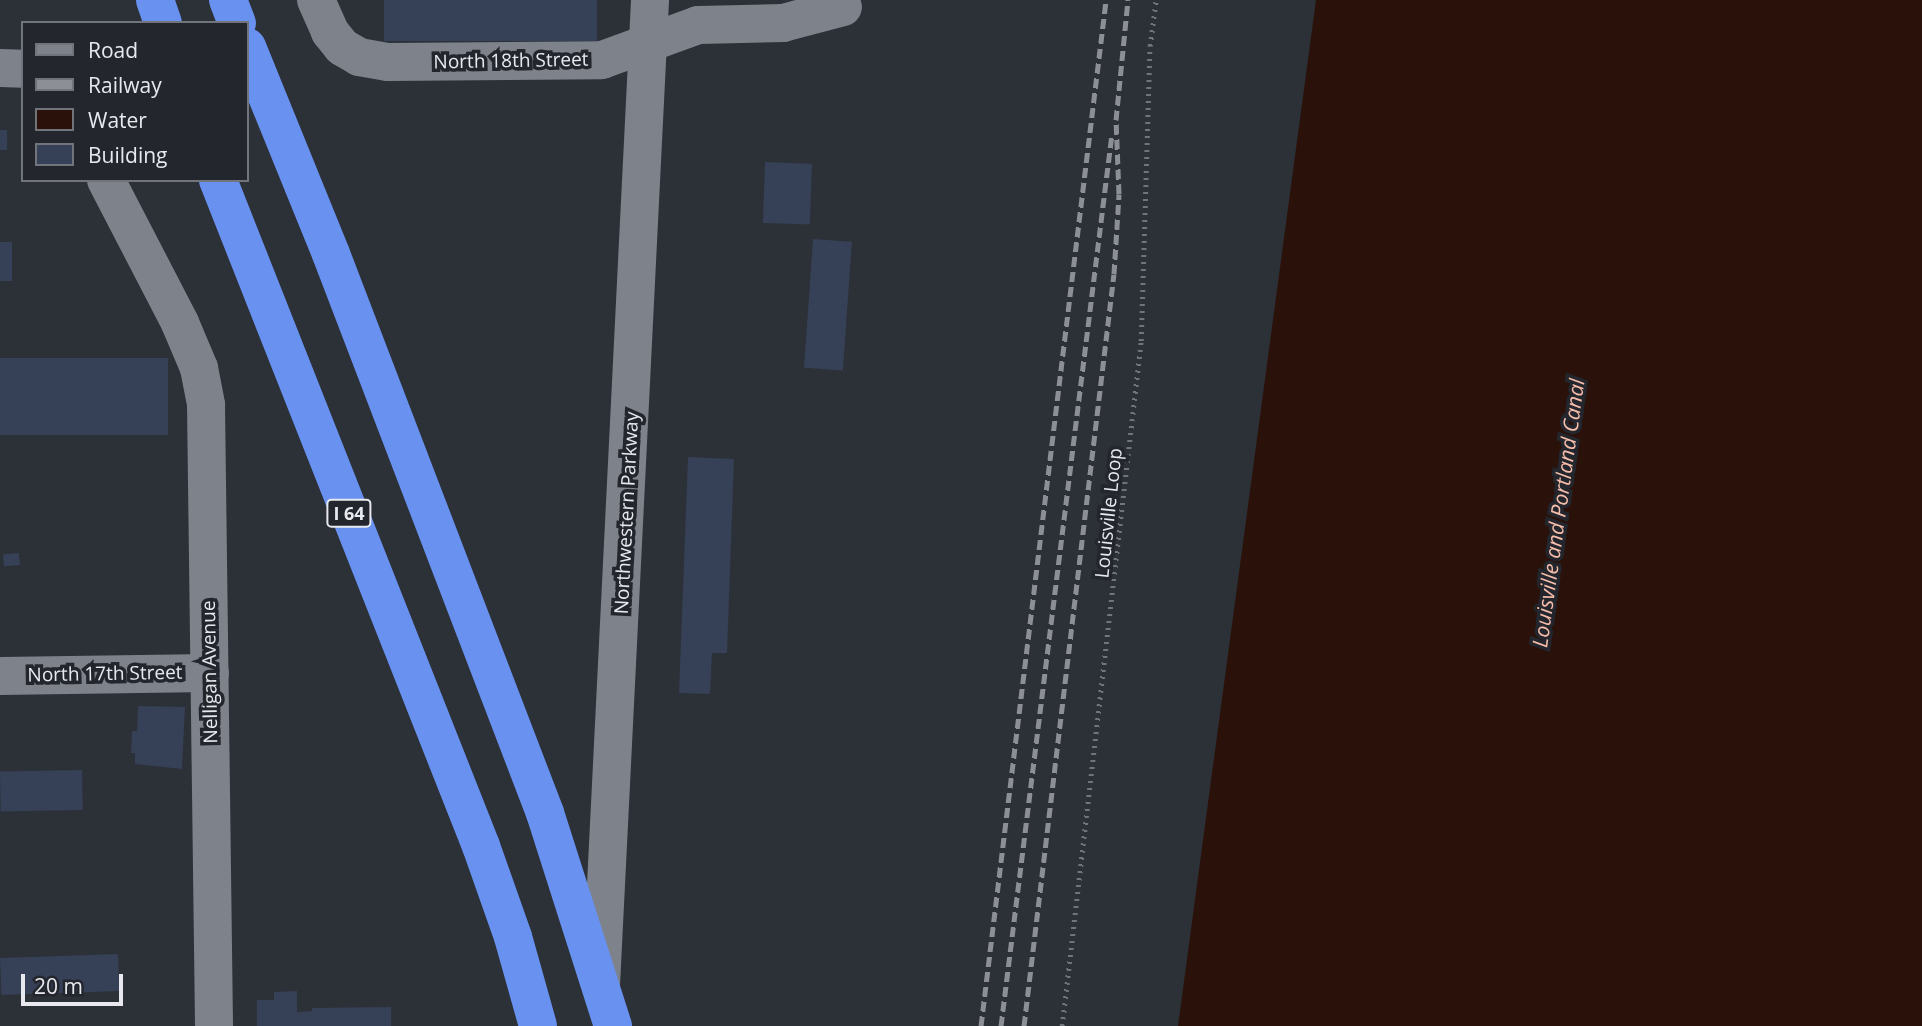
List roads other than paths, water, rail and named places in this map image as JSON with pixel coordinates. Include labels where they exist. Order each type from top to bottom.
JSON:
[{"type":"highway","points":[[155,0],[162,21]]},
{"type":"highway","points":[[228,0],[236,21]]},
{"type":"highway","points":[[248,49],[331,254],[545,813],[614,1026]]},
{"type":"highway","name":"I 64","points":[[219,182],[481,846],[513,937],[538,1026]]},
{"type":"street","name":"North 18th Street","points":[[316,0],[330,32],[342,47],[359,57],[388,62],[602,60],[698,25],[783,23],[843,7]]},
{"type":"street","name":"Northwestern Parkway","points":[[599,1026],[650,0]]},
{"type":"street","points":[[0,68],[21,69]]},
{"type":"street","name":"Nelligan Avenue","points":[[107,182],[180,323],[199,368],[206,405],[214,1026]]},
{"type":"street","name":"North 17th Street","points":[[0,676],[210,673]]},
{"type":"water","name":"Louisville and Portland Canal","points":[[1316,0],[1922,0],[1922,1026],[1178,1026]]},
{"type":"railway","points":[[981,1026],[1106,0]]},
{"type":"railway","points":[[1024,1026],[1114,274],[1119,194],[1116,120],[1128,0]]},
{"type":"railway","points":[[1001,1026],[1112,134]]}]
